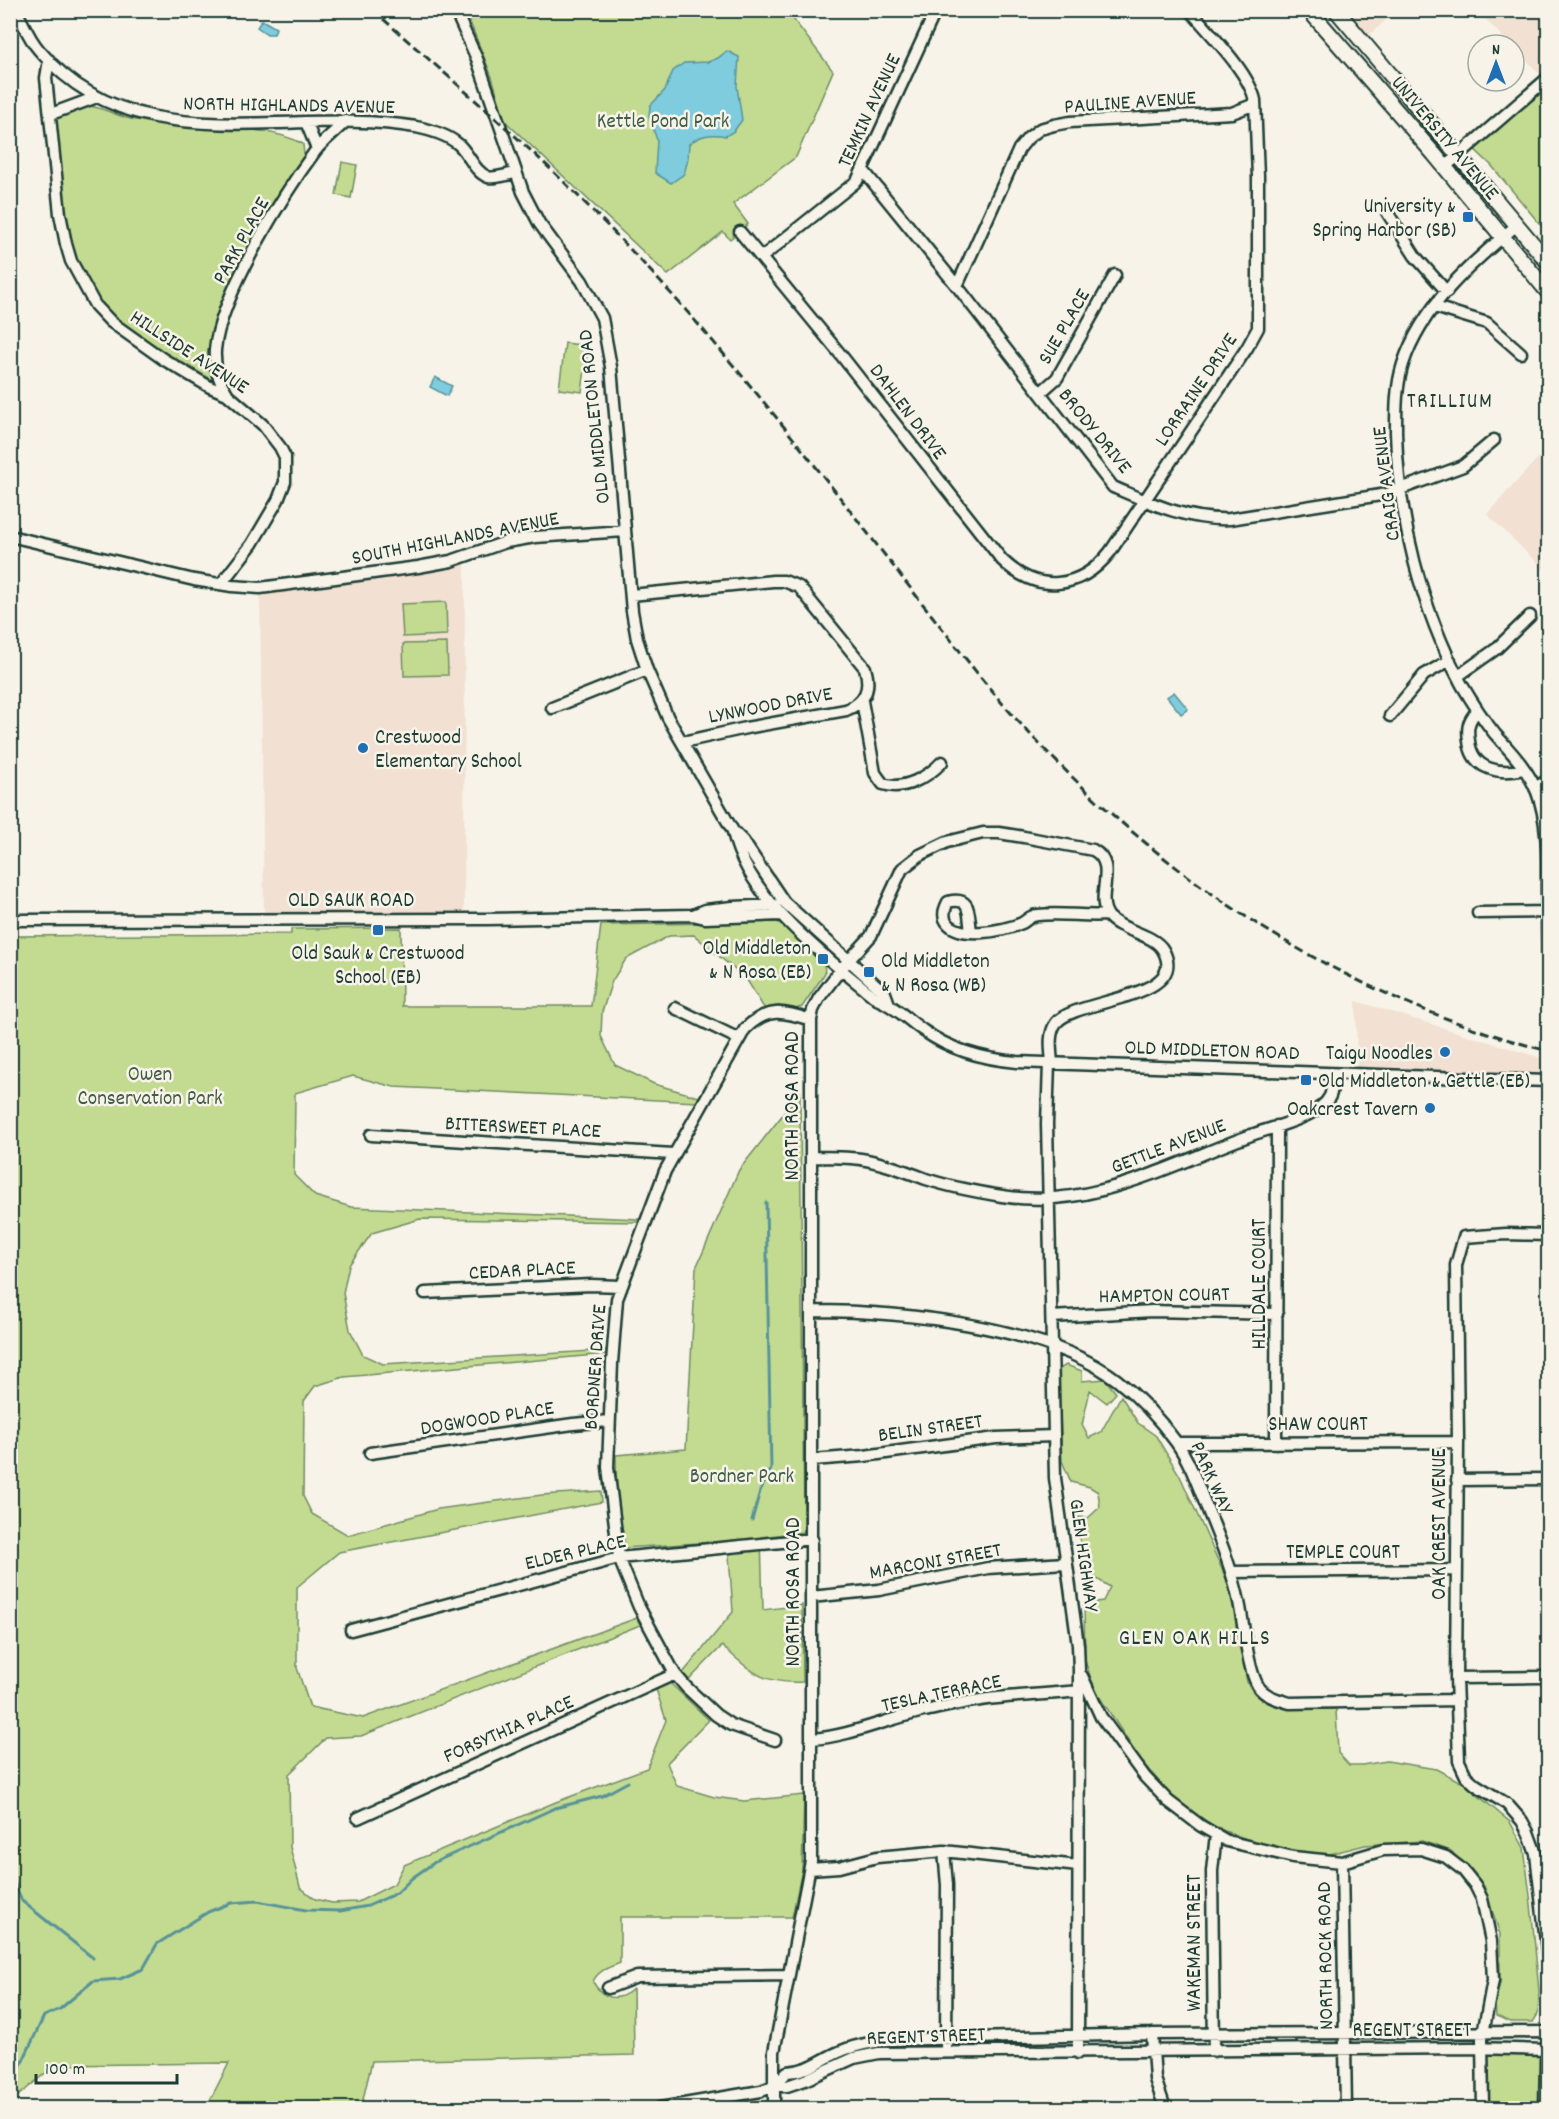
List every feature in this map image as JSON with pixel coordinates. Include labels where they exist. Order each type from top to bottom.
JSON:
[{"type":"main road","name":"UNIVERSITY AVENUE","points":[[1309,10],[1445,167],[1548,292]]},
{"type":"main road","name":"UNIVERSITY AVENUE","points":[[1336,10],[1548,262]]},
{"type":"street","name":"NORTH HIGHLANDS AVENUE","points":[[16,10],[37,49],[72,83],[125,110],[179,122],[241,124],[345,121],[390,124],[433,131],[459,144],[479,171],[487,176],[515,173]]},
{"type":"street","name":"OLD MIDDLETON ROAD","points":[[455,10],[477,59],[515,173],[538,223],[582,281],[602,318],[611,367],[631,595],[637,639],[647,670],[668,718],[733,831],[743,841],[784,902],[844,965]]},
{"type":"street","name":"TEMKIN AVENUE","points":[[762,257],[853,186],[863,170],[936,10]]},
{"type":"street","name":"LORRAINE DRIVE","points":[[1065,582],[1079,579],[1104,560],[1247,348],[1258,328],[1256,104],[1246,77],[1190,10]]},
{"type":"street","name":"HILLSIDE AVENUE","points":[[49,60],[46,78],[60,214],[71,261],[95,305],[111,322],[163,359],[210,387],[227,394],[263,425],[285,457],[285,482],[278,500],[252,544],[221,585]]},
{"type":"street","points":[[1445,167],[1548,78]]},
{"type":"street","points":[[51,114],[97,97]]},
{"type":"street","name":"PAULINE AVENUE","points":[[957,285],[1019,149],[1040,129],[1070,123],[1232,113],[1256,104]]},
{"type":"street","name":"PARK PLACE","points":[[227,394],[219,381],[215,367],[216,341],[244,268],[262,235],[317,149],[345,121]]},
{"type":"street","points":[[306,122],[317,149]]},
{"type":"street","name":"BRODY DRIVE","points":[[863,170],[957,285],[1113,487],[1144,501],[1209,519],[1230,519],[1376,495],[1401,489],[1411,483],[1463,466],[1494,440]]},
{"type":"street","points":[[1387,212],[1415,256],[1447,292]]},
{"type":"street","name":"CRAIG AVENUE","points":[[1517,225],[1468,268],[1435,307],[1411,345],[1403,364],[1398,386],[1397,447],[1401,489],[1412,547],[1423,589],[1450,660],[1477,711],[1524,769],[1535,788],[1547,836],[1548,996]]},
{"type":"street","name":"DAHLEN DRIVE","points":[[740,232],[848,363],[1011,570],[1035,582],[1065,582]]},
{"type":"street","name":"SUE PLACE","points":[[1040,393],[1057,378],[1115,275]]},
{"type":"street","points":[[1435,307],[1487,323],[1521,353]]},
{"type":"street","name":"SOUTH HIGHLANDS AVENUE","points":[[10,536],[147,570],[221,585],[261,588],[451,561],[506,543],[535,537],[625,531]]},
{"type":"street","points":[[631,595],[773,581],[799,586],[865,668],[868,685],[862,701],[875,773],[884,784],[893,786],[918,780],[942,762]]},
{"type":"street","points":[[1458,676],[1496,649],[1530,616]]},
{"type":"street","points":[[1390,716],[1424,675],[1450,660]]},
{"type":"street","points":[[552,708],[647,670]]},
{"type":"street","name":"LYNWOOD DRIVE","points":[[683,742],[846,710],[862,701]]},
{"type":"street","points":[[1477,711],[1470,719],[1467,729],[1470,751],[1476,761],[1486,769],[1496,771],[1512,772],[1524,769]]},
{"type":"street","points":[[1535,788],[1548,780]]},
{"type":"street","name":"OLD MIDDLETON ROAD","points":[[733,831],[736,845],[757,883],[781,915],[844,965],[885,993],[890,1004],[939,1041],[968,1053],[999,1061],[1548,1081]]},
{"type":"street","name":"NORTH ROSA ROAD","points":[[774,2109],[774,2052],[810,1869],[812,1739],[811,1020],[813,1010],[819,998],[844,965],[871,936],[902,869],[930,849],[947,842],[983,833],[999,833],[1088,848],[1098,853],[1105,864],[1104,902],[1107,915]]},
{"type":"street","points":[[742,906],[749,899],[757,883]]},
{"type":"street","points":[[781,915],[784,902]]},
{"type":"street","name":"OLD SAUK ROAD","points":[[692,915],[705,910],[772,906],[784,902]]},
{"type":"street","points":[[1478,913],[1547,912]]},
{"type":"street","name":"OLD SAUK ROAD","points":[[10,920],[423,919],[692,915],[705,918],[781,915]]},
{"type":"street","points":[[971,931],[984,933],[1019,924],[1035,915],[1107,915]]},
{"type":"street","name":"GLEN HIGHWAY","points":[[1078,2052],[1079,1670],[1077,1636],[1065,1563],[1055,1478],[1047,1124],[1052,1030],[1062,1017],[1088,1006],[1150,987],[1162,978],[1166,960],[1160,947],[1113,921],[1107,915]]},
{"type":"street","points":[[675,1008],[739,1039]]},
{"type":"street","name":"BORDNER DRIVE","points":[[775,1740],[731,1725],[716,1715],[686,1688],[675,1674],[639,1607],[619,1558],[608,1467],[609,1421],[617,1299],[655,1194],[673,1154],[745,1029],[763,1015],[778,1012],[811,1020]]},
{"type":"street","name":"GETTLE AVENUE","points":[[811,1157],[863,1159],[898,1167],[952,1186],[1003,1196],[1049,1198],[1124,1185],[1306,1115],[1327,1102],[1331,1095],[1332,1074]]},
{"type":"street","name":"HILLDALE COURT","points":[[1276,1443],[1277,1126]]},
{"type":"street","name":"BITTERSWEET PLACE","points":[[370,1135],[673,1154]]},
{"type":"street","name":"OAK CREST AVENUE","points":[[1548,1235],[1506,1234],[1464,1237],[1456,1265],[1458,1442],[1456,1678],[1459,1761],[1460,1767],[1470,1779],[1507,1804],[1522,1821],[1528,1832],[1536,1854],[1548,1959]]},
{"type":"street","name":"CEDAR PLACE","points":[[425,1293],[591,1285],[621,1286]]},
{"type":"street","name":"PARK WAY","points":[[811,1311],[868,1313],[951,1322],[983,1328],[1052,1346],[1094,1365],[1117,1380],[1178,1443],[1197,1483],[1231,1572],[1239,1600],[1252,1669],[1258,1686],[1275,1698],[1290,1703],[1457,1700]]},
{"type":"street","name":"HAMPTON COURT","points":[[1052,1317],[1152,1311],[1277,1314]]},
{"type":"street","name":"DOGWOOD PLACE","points":[[370,1453],[573,1424],[609,1421]]},
{"type":"street","name":"BELIN STREET","points":[[812,1460],[864,1456],[996,1438],[1054,1436]]},
{"type":"street","name":"SHAW COURT","points":[[1178,1443],[1458,1442]]},
{"type":"street","points":[[1457,1480],[1548,1479]]},
{"type":"street","name":"ELDER PLACE","points":[[351,1630],[619,1558],[812,1539]]},
{"type":"street","name":"MARCONI STREET","points":[[811,1597],[871,1591],[988,1568],[1065,1563]]},
{"type":"street","name":"TEMPLE COURT","points":[[1231,1572],[1456,1570]]},
{"type":"street","points":[[1079,1670],[1101,1717],[1145,1778],[1168,1801],[1227,1840],[1265,1852],[1320,1861],[1342,1862],[1383,1850],[1410,1849],[1440,1855],[1463,1869],[1482,1899],[1491,1941],[1493,1980],[1482,2040],[1483,2109]]},
{"type":"street","name":"FORSYTHIA PLACE","points":[[358,1818],[675,1674]]},
{"type":"street","points":[[1456,1678],[1548,1677]]},
{"type":"street","name":"TESLA TERRACE","points":[[812,1739],[855,1731],[960,1703],[1079,1691]]},
{"type":"street","name":"WAKEMAN STREET","points":[[1214,2051],[1212,1871],[1216,1834]]},
{"type":"street","points":[[810,1869],[839,1867],[877,1857],[944,1851],[1078,1866]]},
{"type":"street","points":[[944,1851],[947,1885],[946,2052]]},
{"type":"street","name":"NORTH ROCK ROAD","points":[[1342,1862],[1346,2109]]},
{"type":"street","points":[[608,1988],[637,1977],[789,1975]]},
{"type":"street","name":"REGENT STREET","points":[[774,2086],[787,2072],[800,2071],[861,2044],[886,2040],[1346,2032],[1482,2040],[1548,2047]]},
{"type":"street","name":"REGENT STREET","points":[[774,2086],[787,2086],[854,2058],[879,2053],[1346,2049],[1482,2040],[1548,2032]]},
{"type":"street","points":[[1152,2034],[1155,2079],[1165,2109]]},
{"type":"street","points":[[1545,2109],[1548,2047]]},
{"type":"street","points":[[660,2109],[761,2091],[774,2086]]},
{"type":"shaded area","points":[[1345,11],[1396,11],[1367,37]]},
{"type":"shaded area","points":[[1477,11],[1548,11],[1548,78],[1546,80],[1526,60],[1526,33],[1499,33]]},
{"type":"shaded area","points":[[1548,447],[1548,573],[1487,514]]},
{"type":"shaded area","name":"Crestwood Elementary School","points":[[465,556],[464,919],[264,919],[260,588]]},
{"type":"shaded area","points":[[1356,1001],[1548,1060],[1548,1081],[1357,1075]]},
{"type":"green space","name":"Kettle Pond Park","points":[[465,10],[787,11],[833,71],[796,157],[733,204],[748,224],[730,239],[723,232],[668,275],[505,121],[492,77]]},
{"type":"green space","points":[[1548,78],[1548,234],[1491,165],[1471,146]]},
{"type":"green space","points":[[83,105],[97,107],[136,120],[180,126],[260,131],[303,144],[304,155],[244,258],[218,317],[211,343],[211,365],[219,387],[155,350],[97,302],[81,274],[63,216],[55,121],[57,116]]},
{"type":"green space","points":[[342,162],[357,165],[351,198],[336,195]]},
{"type":"green space","points":[[565,343],[588,346],[582,392],[559,389]]},
{"type":"green space","points":[[446,602],[447,635],[403,637],[401,604]]},
{"type":"green space","points":[[447,643],[448,675],[404,676],[403,644]]},
{"type":"green space","name":"Owen Conservation Park","points":[[776,922],[782,924],[824,963],[825,973],[802,1007],[796,1009],[778,1006],[764,1008],[747,980],[694,935],[669,936],[626,959],[612,981],[602,1012],[601,1036],[615,1065],[654,1084],[699,1097],[697,1102],[394,1087],[353,1076],[295,1093],[294,1175],[315,1196],[351,1207],[639,1219],[637,1222],[420,1219],[372,1233],[349,1265],[343,1293],[350,1330],[363,1355],[383,1364],[608,1350],[607,1354],[344,1377],[315,1386],[304,1401],[303,1496],[312,1514],[348,1535],[438,1509],[542,1495],[601,1491],[602,1502],[339,1552],[297,1587],[297,1668],[310,1707],[363,1718],[637,1618],[640,1625],[361,1736],[326,1738],[289,1774],[290,1847],[300,1887],[315,1899],[332,1903],[358,1902],[394,1884],[404,1865],[556,1802],[647,1768],[666,1720],[655,1686],[670,1683],[709,1720],[667,1763],[677,1786],[714,1797],[744,1801],[804,1795],[802,1870],[792,1917],[620,1917],[620,1963],[600,1972],[593,1982],[601,1992],[611,1997],[621,1996],[633,1989],[634,2055],[372,2061],[361,2108],[206,2108],[229,2063],[55,2065],[11,2102],[11,936],[291,934],[291,929],[401,928],[402,1006],[591,1006],[601,925]]},
{"type":"green space","name":"Bordner Park","points":[[800,1093],[804,1532],[761,1537],[763,1610],[802,1605],[803,1682],[777,1681],[758,1674],[722,1646],[689,1680],[683,1673],[733,1612],[728,1541],[624,1548],[617,1509],[616,1455],[686,1449],[696,1268],[739,1170]]},
{"type":"green space","points":[[1066,1365],[1082,1371],[1082,1381],[1105,1379],[1116,1393],[1107,1403],[1090,1390],[1082,1425],[1089,1438],[1101,1432],[1121,1396],[1138,1423],[1156,1436],[1180,1476],[1230,1587],[1247,1682],[1254,1693],[1262,1699],[1282,1706],[1336,1709],[1338,1753],[1349,1765],[1387,1761],[1436,1769],[1463,1783],[1510,1822],[1524,1848],[1531,1904],[1539,1991],[1538,2014],[1533,2022],[1511,2022],[1496,2016],[1495,2003],[1500,1983],[1500,1934],[1484,1886],[1451,1851],[1422,1841],[1365,1845],[1322,1856],[1268,1847],[1217,1828],[1178,1803],[1141,1761],[1095,1690],[1085,1661],[1084,1604],[1103,1601],[1110,1587],[1089,1574],[1080,1551],[1079,1517],[1088,1518],[1100,1507],[1098,1492],[1090,1487],[1071,1482],[1062,1461],[1058,1370]]},
{"type":"green space","points":[[1482,2048],[1547,2050],[1545,2108],[1483,2108]]},
{"type":"water","points":[[262,20],[276,28],[274,34],[267,34],[257,27]]},
{"type":"water","points":[[727,51],[739,57],[737,86],[742,120],[734,131],[726,136],[706,136],[689,144],[684,174],[671,183],[655,173],[657,140],[649,117],[650,106],[665,90],[673,71],[684,63],[708,62]]},
{"type":"water","points":[[435,377],[452,386],[447,396],[430,387]]},
{"type":"water","points":[[1174,692],[1188,709],[1181,714],[1167,697]]},
{"type":"waterway","points":[[752,1520],[760,1491],[771,1469],[766,1202]]},
{"type":"waterway","points":[[10,2077],[21,2065],[44,2016],[60,2009],[93,1981],[120,1979],[143,1969],[157,1944],[208,1912],[231,1903],[257,1901],[306,1910],[340,1911],[368,1906],[397,1893],[412,1878],[435,1862],[555,1808],[602,1796],[628,1782]]},
{"type":"waterway","points":[[10,1872],[22,1901],[93,1958]]},
{"type":"railway","points":[[373,10],[541,160],[648,268],[708,335],[777,418],[1005,707],[1074,779],[1133,833],[1195,881],[1259,925],[1327,964],[1397,998],[1471,1027],[1548,1051]]},
{"type":"place","name":"University & Spring Harbor (SB)","points":[[1468,217]]},
{"type":"place","name":"Crestwood Elementary School","points":[[363,748]]},
{"type":"place","name":"Old Sauk & Crestwood School (EB)","points":[[378,930]]},
{"type":"place","name":"Old Middleton & N Rosa (EB)","points":[[823,959]]},
{"type":"place","name":"Old Middleton & N Rosa (WB)","points":[[869,972]]},
{"type":"place","name":"Taigu Noodles","points":[[1445,1052]]},
{"type":"place","name":"Old Middleton & Gettle (EB)","points":[[1306,1080]]},
{"type":"place","name":"Oakcrest Tavern","points":[[1430,1108]]},
{"type":"district","name":"TRILLIUM","points":[[1450,399]]},
{"type":"district","name":"GLEN OAK HILLS","points":[[1195,1636]]}]
